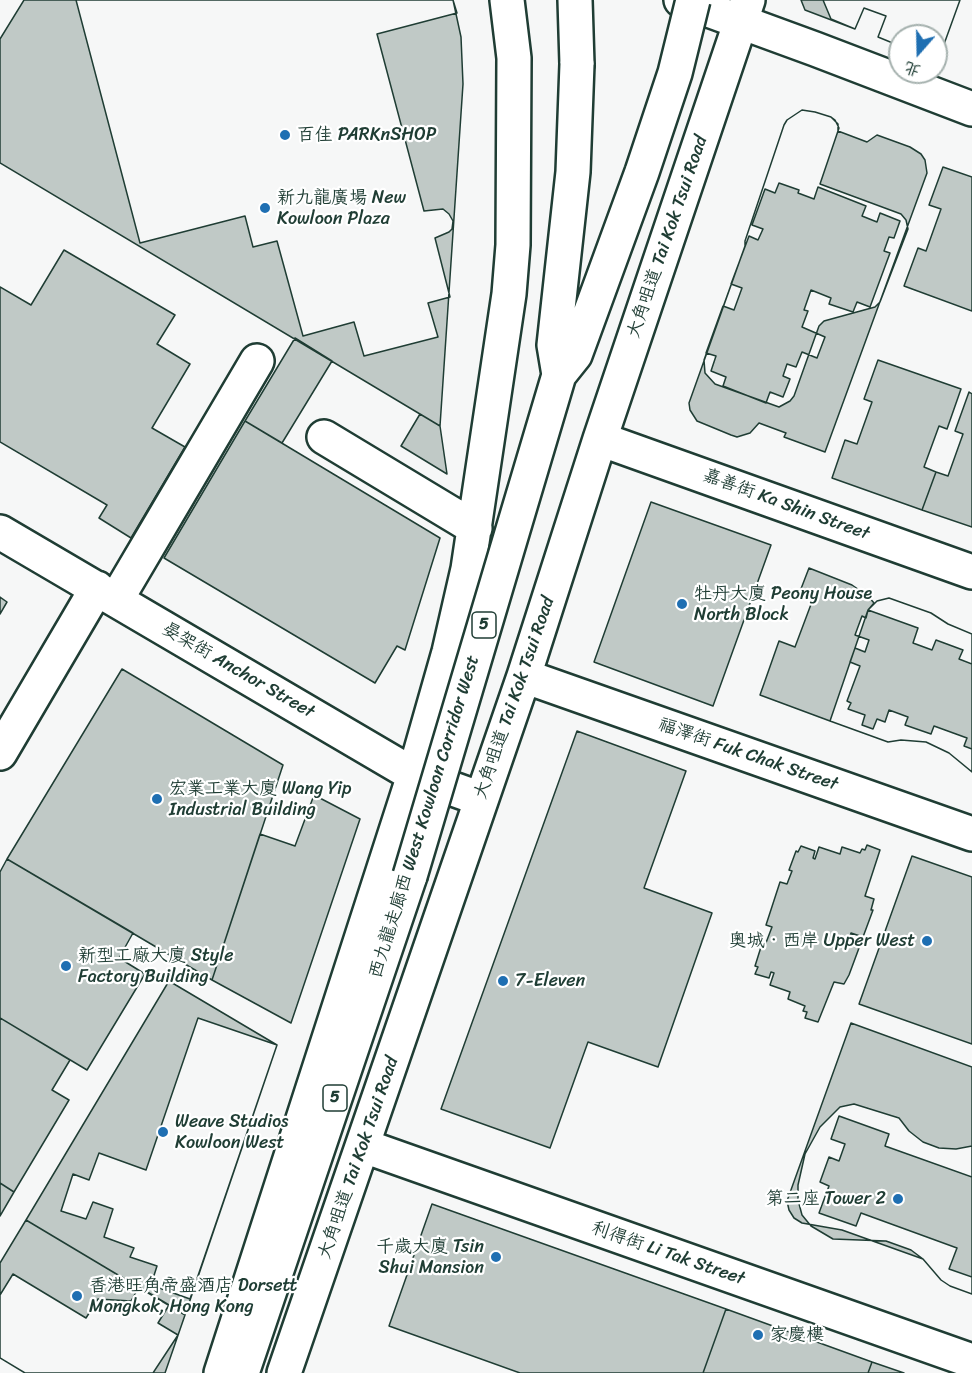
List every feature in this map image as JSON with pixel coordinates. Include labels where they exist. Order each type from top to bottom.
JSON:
[{"type":"main road","points":[[221,1373],[414,774],[449,652],[468,569],[509,294],[513,245],[514,58],[507,0]]},
{"type":"main road","name":"西九龍走廊西 West Kowloon Corridor West","points":[[242,1373],[410,876],[559,375],[554,345],[573,172],[577,64],[575,0]]},
{"type":"main road","points":[[681,0],[745,11],[972,109]]},
{"type":"main road","points":[[559,375],[575,355],[642,172],[675,73],[693,0]]},
{"type":"main road","name":"大角咀道 Tai Kok Tsui Road","points":[[284,1373],[525,676],[600,439],[745,11]]},
{"type":"main road","points":[[0,753],[107,594],[257,362]]},
{"type":"main road","points":[[324,437],[475,528]]},
{"type":"main road","name":"嘉善街 Ka Shin Street","points":[[600,439],[972,572]]},
{"type":"main road","name":"晏架街 Anchor Street","points":[[0,531],[414,774],[481,799]]},
{"type":"main road","name":"福澤街 Fuk Chak Street","points":[[525,676],[972,834]]},
{"type":"main road","name":"利得街 Li Tak Street","points":[[364,1146],[972,1361]]},
{"type":"building","name":"新九龍廣場 New Kowloon Plaza","points":[[24,0],[453,0],[461,37],[463,84],[440,426],[0,163],[0,39]]},
{"type":"building","name":"新九龍廣場 New Kowloon Plaza","points":[[76,0],[453,0],[457,13],[377,34],[424,211],[443,209],[453,221],[449,232],[435,238],[450,297],[428,303],[438,337],[364,356],[354,322],[303,336],[277,241],[253,247],[245,216],[140,243]]},
{"type":"building","points":[[801,0],[960,0],[948,33],[948,24],[888,24],[888,41],[878,37],[886,16],[864,8],[855,29],[805,10]]},
{"type":"building","points":[[823,0],[960,0],[948,33],[948,24],[888,24],[888,41],[878,37],[886,16],[864,8],[855,29],[831,19]]},
{"type":"building","points":[[802,110],[831,117],[838,124],[838,131],[867,142],[877,135],[910,147],[921,154],[925,160],[927,173],[825,452],[784,437],[786,433],[759,423],[750,433],[737,437],[731,435],[697,421],[690,410],[689,403],[745,246],[784,125],[787,120]]},
{"type":"building","points":[[802,110],[831,117],[839,128],[820,184],[901,214],[906,220],[908,229],[880,302],[875,307],[824,321],[819,326],[794,396],[779,407],[715,384],[705,373],[704,360],[745,246],[784,125],[787,120]]},
{"type":"building","points":[[943,167],[972,177],[972,311],[904,286],[918,248],[926,251],[941,209],[929,205]]},
{"type":"building","points":[[779,183],[799,190],[798,193],[814,199],[818,187],[866,206],[862,216],[877,222],[880,213],[900,221],[894,238],[889,237],[884,251],[890,253],[870,307],[857,302],[853,312],[829,304],[831,298],[811,290],[804,310],[808,311],[802,327],[825,337],[817,358],[802,352],[796,367],[787,364],[783,376],[790,379],[783,397],[770,392],[766,403],[723,386],[726,377],[711,371],[716,356],[706,353],[723,306],[734,310],[742,288],[731,284],[749,236],[758,240],[763,229],[752,225],[765,189],[775,193]]},
{"type":"building","points":[[64,250],[175,315],[157,344],[190,364],[152,428],[185,447],[131,538],[99,518],[107,505],[0,442],[0,287],[31,305]]},
{"type":"building","points":[[295,338],[332,361],[282,443],[245,421]]},
{"type":"building","points":[[878,360],[961,389],[947,429],[939,426],[924,467],[936,472],[922,510],[832,478],[845,440],[857,444],[872,402],[864,399]]},
{"type":"building","points":[[969,392],[972,394],[972,527],[922,510],[936,472],[948,476],[963,434],[955,431]]},
{"type":"building","points":[[420,414],[440,426],[447,474],[401,446]]},
{"type":"building","points":[[245,421],[440,538],[405,650],[397,646],[375,683],[164,558]]},
{"type":"building","name":"牡丹大廈 Peony House North Block","points":[[651,502],[771,545],[713,706],[594,662]]},
{"type":"building","points":[[809,568],[852,585],[874,603],[868,610],[830,721],[760,695],[779,641],[795,647],[813,599],[799,594]]},
{"type":"building","points":[[0,597],[7,602],[0,614]]},
{"type":"building","points":[[889,598],[931,613],[948,624],[972,634],[972,772],[949,753],[926,742],[901,740],[888,742],[830,721],[868,610],[877,601]]},
{"type":"building","points":[[889,598],[931,613],[948,624],[972,634],[972,772],[949,753],[926,742],[901,740],[888,742],[830,721],[868,610],[877,601]]},
{"type":"building","points":[[868,610],[918,628],[913,643],[932,650],[936,640],[963,650],[959,659],[972,664],[972,749],[964,746],[967,738],[934,726],[931,734],[905,725],[908,717],[889,710],[885,722],[877,719],[873,729],[862,725],[865,715],[848,709],[851,703],[847,701],[860,666],[850,662],[855,648],[865,652],[869,640],[855,635],[862,616],[866,618]]},
{"type":"building","name":"宏業工業大廈 Wang Yip Industrial Building","points":[[122,669],[283,765],[212,980],[7,859]]},
{"type":"building","points":[[577,731],[686,771],[644,888],[712,913],[658,1067],[588,1042],[550,1148],[441,1109]]},
{"type":"building","points":[[314,795],[360,819],[291,1023],[212,980],[260,834],[295,846]]},
{"type":"building","points":[[867,845],[880,850],[865,896],[874,899],[871,910],[873,910],[863,937],[851,933],[848,944],[859,948],[844,984],[834,982],[818,1022],[805,1018],[807,1012],[803,1011],[805,1006],[788,999],[790,992],[770,985],[774,973],[771,972],[769,978],[755,974],[761,947],[764,948],[772,927],[766,925],[780,882],[787,884],[796,851],[798,852],[801,846],[815,851],[813,858],[815,859],[819,847],[840,854],[842,847],[860,853]]},
{"type":"building","name":"奧城．西岸 Upper West","points":[[912,856],[972,877],[972,1044],[859,1004]]},
{"type":"building","name":"新型工廠大廈 Style Factory Building","points":[[7,859],[133,933],[119,958],[145,974],[87,1070],[0,1018],[0,872]]},
{"type":"building","name":"Weave Studios Kowloon West","points":[[169,981],[277,1045],[185,1315],[26,1220]]},
{"type":"building","points":[[0,1018],[70,1060],[52,1090],[69,1100],[14,1192],[0,1183]]},
{"type":"building","points":[[198,1018],[277,1045],[190,1299],[151,1285],[157,1266],[130,1257],[134,1248],[104,1237],[113,1209],[93,1202],[86,1219],[61,1211],[73,1174],[89,1180],[99,1153],[146,1170]]},
{"type":"building","points":[[851,1023],[972,1067],[972,1294],[941,1280],[923,1259],[842,1230],[802,1223],[794,1218],[789,1210],[787,1201]]},
{"type":"building","points":[[854,1104],[899,1118],[909,1131],[923,1142],[939,1148],[956,1149],[972,1146],[972,1294],[941,1280],[923,1259],[911,1250],[886,1241],[833,1239],[811,1226],[802,1215],[798,1200],[798,1185],[805,1154],[820,1127],[840,1107]]},
{"type":"building","name":"第二座 Tower 2","points":[[839,1116],[889,1134],[885,1146],[972,1177],[972,1277],[949,1269],[957,1248],[861,1213],[856,1226],[819,1213],[829,1186],[820,1182],[829,1157],[839,1161],[845,1144],[831,1139]]},
{"type":"building","points":[[0,1183],[14,1192],[0,1216]]},
{"type":"building","name":"千歲大廈 Tsin Shui Mansion","points":[[432,1204],[726,1309],[703,1373],[520,1373],[389,1326]]},
{"type":"building","name":"香港旺角帝盛酒店 Dorsett Mongkok, Hong Kong","points":[[26,1220],[185,1315],[165,1373],[25,1373],[0,1358],[0,1263]]},
{"type":"building","name":"香港旺角帝盛酒店 Dorsett Mongkok, Hong Kong","points":[[13,1274],[86,1318],[98,1299],[131,1301],[139,1287],[169,1305],[158,1323],[178,1335],[153,1373],[25,1373],[0,1358],[0,1295]]},
{"type":"building","name":"家慶樓","points":[[726,1309],[872,1362],[868,1373],[703,1373]]},
{"type":"building","points":[[872,1362],[904,1373],[868,1373]]},
{"type":"place","name":"百佳 PARKnSHOP","points":[[285,135]]},
{"type":"place","name":"新九龍廣場 New Kowloon Plaza","points":[[265,208]]},
{"type":"place","name":"牡丹大廈 Peony House North Block","points":[[682,604]]},
{"type":"place","name":"宏業工業大廈 Wang Yip Industrial Building","points":[[157,799]]},
{"type":"place","name":"奧城．西岸 Upper West","points":[[927,941]]},
{"type":"place","name":"新型工廠大廈 Style Factory Building","points":[[66,966]]},
{"type":"place","name":"7-Eleven","points":[[503,981]]},
{"type":"place","name":"Weave Studios Kowloon West","points":[[163,1132]]},
{"type":"place","name":"第二座 Tower 2","points":[[898,1199]]},
{"type":"place","name":"千歲大廈 Tsin Shui Mansion","points":[[496,1257]]},
{"type":"place","name":"香港旺角帝盛酒店 Dorsett Mongkok, Hong Kong","points":[[77,1296]]},
{"type":"place","name":"家慶樓","points":[[758,1335]]}]
